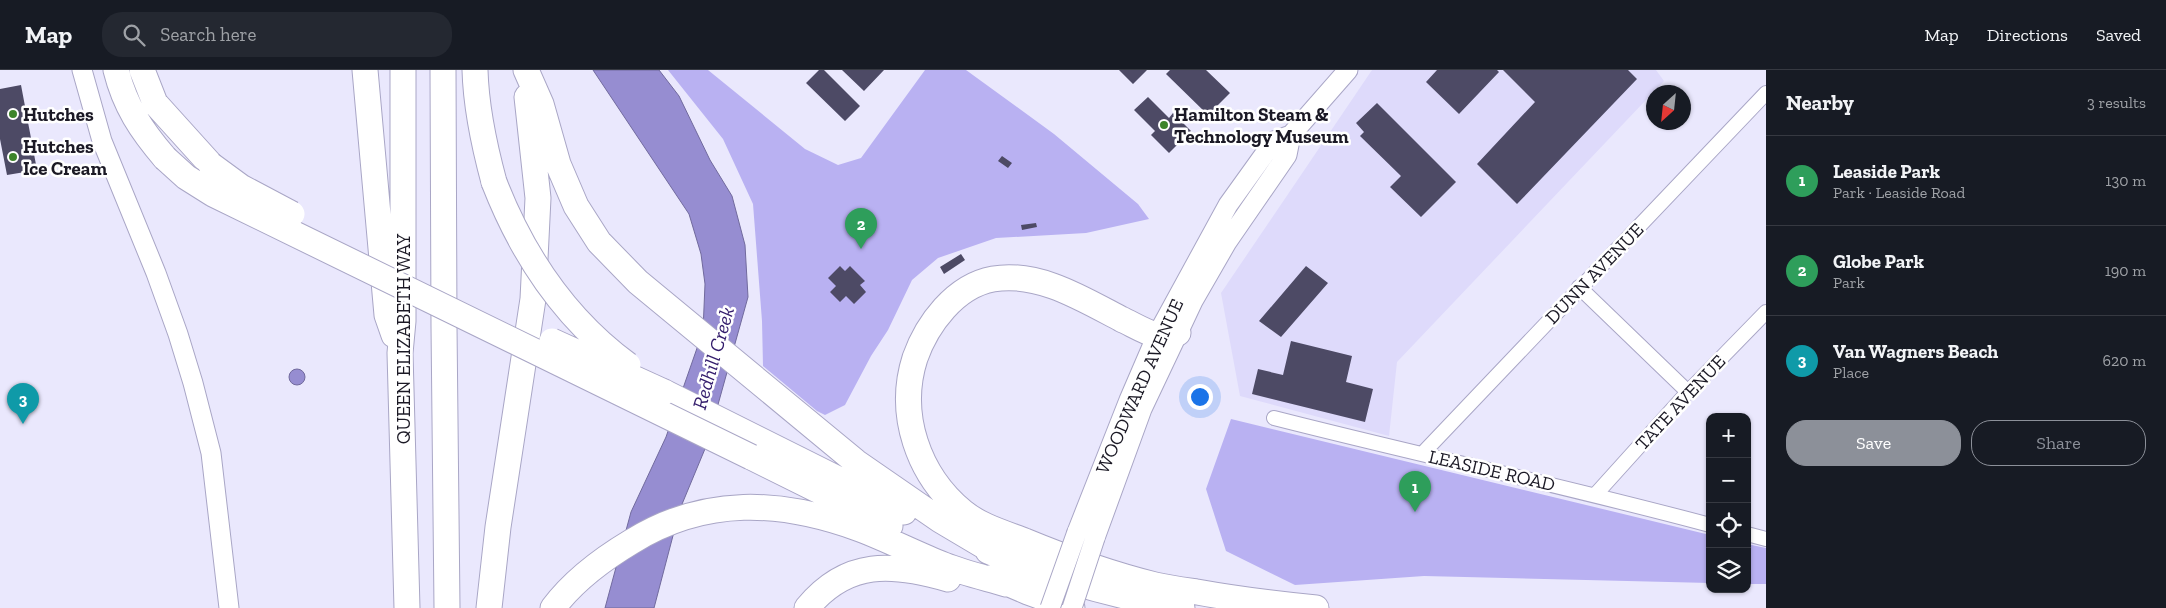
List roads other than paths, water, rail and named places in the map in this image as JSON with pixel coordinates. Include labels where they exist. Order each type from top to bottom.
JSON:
[{"type":"highway","points":[[116,70],[122,94],[142,131],[165,158],[186,176],[213,194],[751,446],[1004,558],[1100,591],[1182,608]]},
{"type":"highway","points":[[142,70],[155,103],[211,165],[241,187],[556,343],[664,392]]},
{"type":"highway","points":[[364,70],[387,315],[400,353]]},
{"type":"highway","name":"QUEEN ELIZABETH WAY","points":[[402,70],[403,321],[400,353],[407,608]]},
{"type":"highway","points":[[443,70],[447,608]]},
{"type":"highway","points":[[475,70],[482,138],[494,182],[507,215],[546,282],[570,313],[605,348],[664,392],[751,446],[1006,584]]},
{"type":"highway","points":[[525,70],[541,104],[558,164],[576,206],[599,242],[625,269],[681,319],[891,487],[940,520],[1004,558]]},
{"type":"highway","points":[[489,608],[498,527],[532,300],[538,198],[525,70]]},
{"type":"highway","points":[[1168,334],[1056,288],[1022,278],[991,279],[966,291],[953,299],[935,320],[917,352],[911,372],[909,393],[910,425],[916,448],[928,472],[945,494],[964,513],[992,528],[1047,550],[1156,585],[1252,601],[1316,608]]},
{"type":"highway","points":[[553,608],[581,577],[608,556],[646,533],[692,514],[747,506],[774,508],[819,516],[862,530],[946,566],[1006,584],[1072,608]]},
{"type":"highway","points":[[807,608],[821,593],[843,576],[888,567],[942,577],[1048,608]]},
{"type":"main road","points":[[82,70],[102,141],[178,334],[194,382],[210,449],[230,608]]},
{"type":"main road","name":"WOODWARD AVENUE","points":[[1048,608],[1129,400],[1168,334],[1238,189],[1274,141],[1291,135],[1348,70]]},
{"type":"main road","name":"WOODWARD AVENUE","points":[[1072,608],[1168,334]]},
{"type":"street","name":"DUNN AVENUE","points":[[1423,453],[1579,287],[1766,93]]},
{"type":"street","points":[[1579,287],[1688,392]]},
{"type":"street","name":"TATE AVENUE","points":[[1596,494],[1688,392],[1766,312]]},
{"type":"street","name":"LEASIDE ROAD","points":[[1274,418],[1393,448],[1423,453],[1596,494],[1706,523]]},
{"type":"street","points":[[1751,535],[1766,539]]},
{"type":"water","name":"Redhill Creek","points":[[593,70],[659,70],[679,96],[710,160],[732,196],[745,245],[748,297],[707,444],[680,509],[654,608],[605,608],[631,512],[666,437],[703,331],[705,284],[701,254],[689,214]]},
{"type":"water","points":[[297,369],[303,371],[305,377],[303,383],[297,385],[291,383],[289,377],[291,371]]},
{"type":"place","name":"Hutches","points":[[13,114]]},
{"type":"place","name":"Hamilton Steam & Technology Museum","points":[[1164,125]]},
{"type":"place","name":"Hutches Ice Cream","points":[[13,157]]},
{"type":"place","name":"Globe Park","points":[[861,249]]},
{"type":"place","name":"Van Wagners Beach","points":[[23,424]]},
{"type":"place","name":"Leaside Park","points":[[1415,512]]}]
